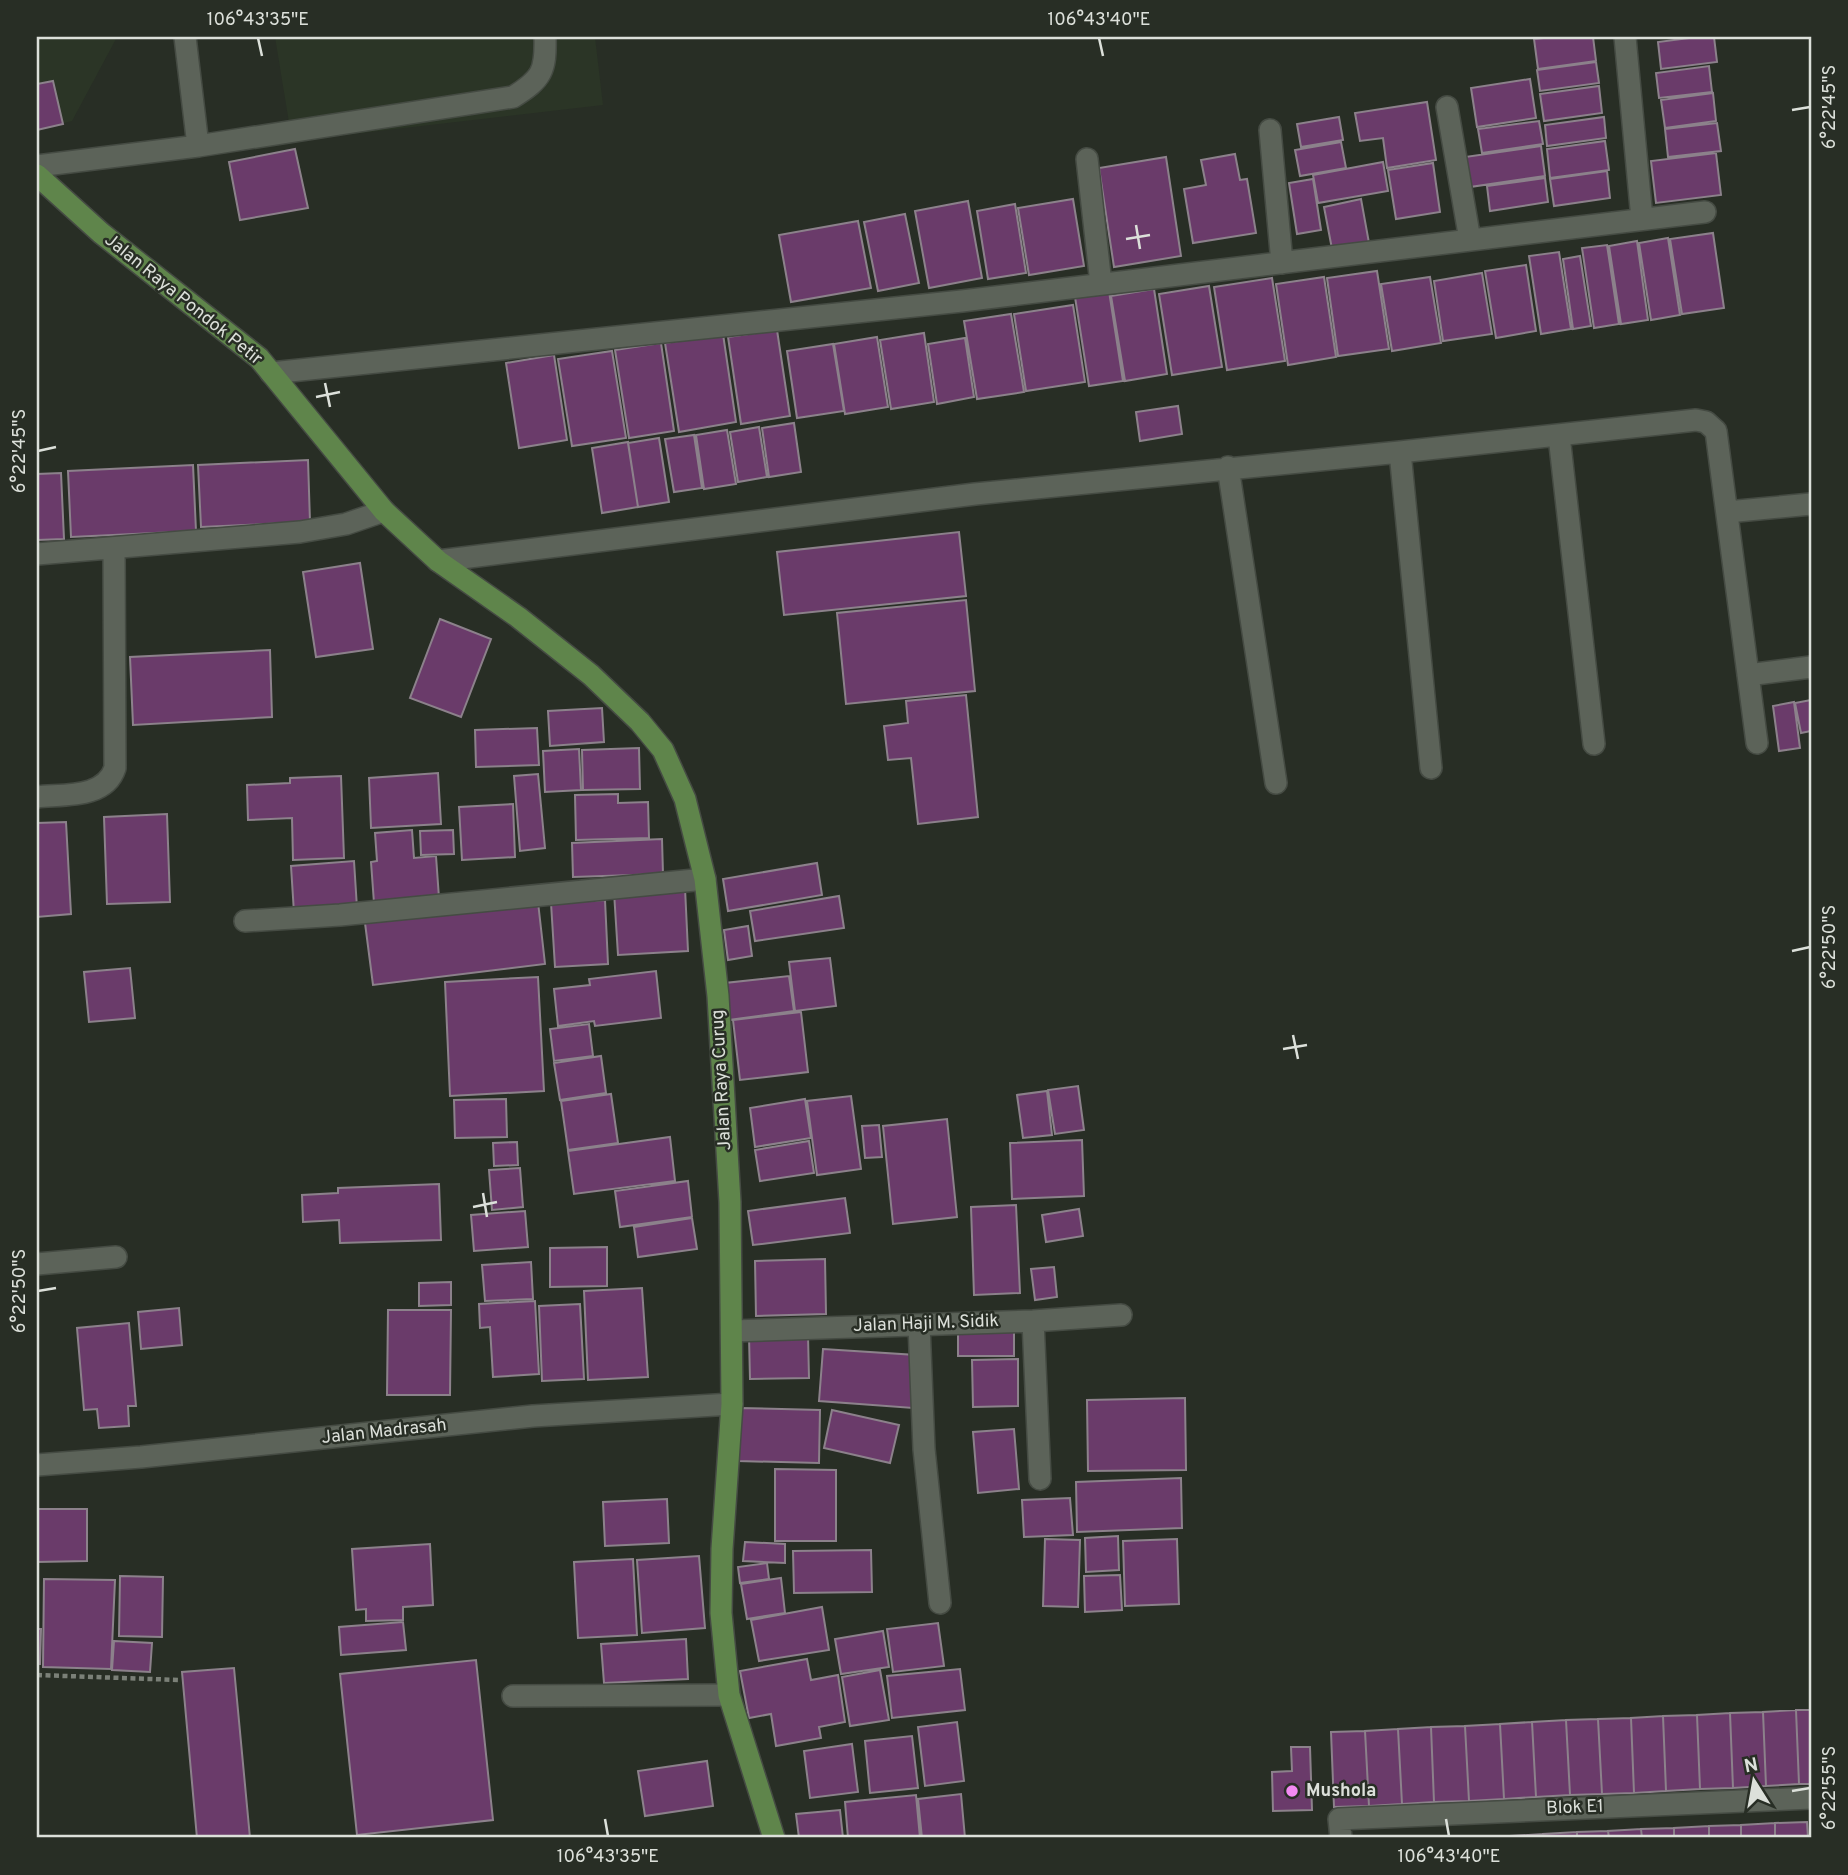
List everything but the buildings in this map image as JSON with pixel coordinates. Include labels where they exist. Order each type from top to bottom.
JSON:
[{"type":"main road","name":"Jalan Raya Pondok Petir","points":[[37,175],[101,233],[260,358],[347,465]]},
{"type":"main road","name":"Jalan Raya Curug","points":[[347,465],[384,511],[438,561],[518,617],[591,675],[640,722],[663,750],[685,799],[705,879],[718,996],[730,1202],[732,1404],[722,1549],[721,1613],[729,1695],[774,1838]]},
{"type":"street","points":[[185,37],[198,146]]},
{"type":"street","points":[[37,166],[198,146],[513,97],[531,85],[541,74],[545,60],[545,37]]},
{"type":"street","points":[[1625,37],[1642,219]]},
{"type":"street","points":[[1447,107],[1470,240]]},
{"type":"street","points":[[1270,130],[1282,263]]},
{"type":"street","points":[[1087,159],[1101,284]]},
{"type":"street","points":[[271,373],[934,304],[1705,212]]},
{"type":"street","points":[[438,561],[975,494],[1696,420],[1706,422],[1716,430],[1757,743]]},
{"type":"street","points":[[1559,436],[1594,744]]},
{"type":"street","points":[[1400,452],[1431,768]]},
{"type":"street","points":[[1228,467],[1276,783]]},
{"type":"street","points":[[1727,512],[1811,504]]},
{"type":"street","points":[[37,554],[114,550],[300,532],[346,524],[384,511]]},
{"type":"street","points":[[37,797],[93,792],[108,781],[115,768],[114,550]]},
{"type":"street","points":[[1748,675],[1811,667]]},
{"type":"street","points":[[245,921],[340,915],[705,879]]},
{"type":"street","points":[[37,1264],[116,1257]]},
{"type":"street","name":"Jalan Haji M. Sidik","points":[[732,1331],[1033,1321],[1121,1315]]},
{"type":"street","points":[[1033,1321],[1040,1479]]},
{"type":"street","points":[[919,1325],[924,1449],[940,1603]]},
{"type":"street","name":"Jalan Madrasah","points":[[37,1465],[141,1457],[533,1416],[732,1404]]},
{"type":"street","points":[[513,1696],[729,1695]]},
{"type":"street","name":"Blok E1","points":[[1340,1828],[1811,1798]]},
{"type":"path","points":[[37,1675],[179,1680]]},
{"type":"shaded area","points":[[37,37],[117,37],[72,121],[37,130]]},
{"type":"shaded area","points":[[275,37],[595,37],[603,105],[292,141]]},
{"type":"place","name":"Mushola","points":[[1292,1791]]}]
